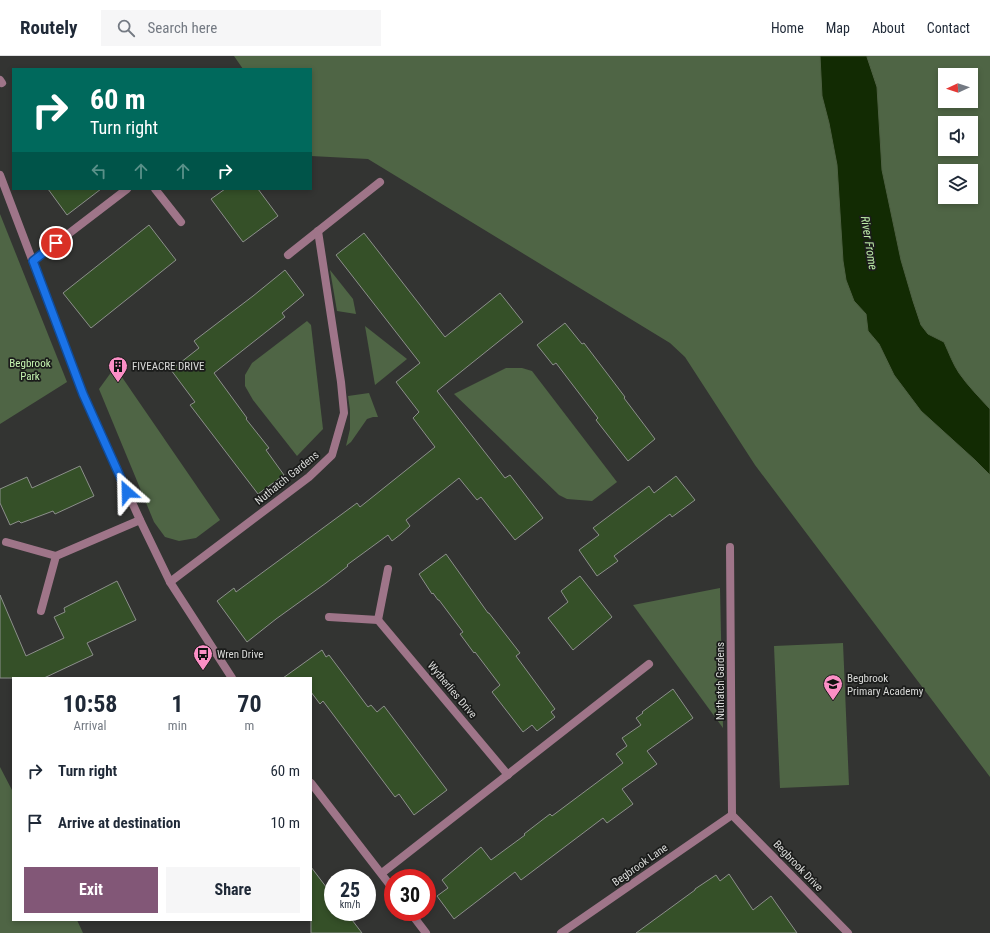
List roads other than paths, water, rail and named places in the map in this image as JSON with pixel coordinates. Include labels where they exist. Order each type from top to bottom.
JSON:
[{"type":"street","points":[[0,175],[83,394],[140,520],[170,582],[231,677]]},
{"type":"street","points":[[288,255],[380,182]]},
{"type":"street","points":[[33,261],[126,190]]},
{"type":"street","points":[[157,190],[181,222]]},
{"type":"street","name":"Nuthatch Gardens","points":[[170,582],[309,477],[332,455],[344,412],[341,382],[318,231]]},
{"type":"street","points":[[6,542],[56,556],[140,520]]},
{"type":"street","name":"Nuthatch Gardens","points":[[730,547],[732,815]]},
{"type":"street","points":[[41,611],[56,556]]},
{"type":"street","points":[[329,616],[378,620],[388,569]]},
{"type":"street","name":"Wytherlies Drive","points":[[378,620],[508,775]]},
{"type":"street","points":[[382,873],[649,664]]},
{"type":"street","points":[[312,784],[384,876]]},
{"type":"street","name":"Begbrook Lane","points":[[561,933],[732,815]]},
{"type":"street","name":"Begbrook Drive","points":[[732,815],[848,933]]},
{"type":"street","points":[[417,921],[426,933]]},
{"type":"water","name":"River Frome","points":[[820,56],[867,56],[877,87],[882,170],[901,260],[913,301],[921,325],[928,334],[944,342],[959,373],[990,409],[990,475],[921,411],[894,375],[879,344],[868,331],[866,314],[854,301],[846,280],[843,261],[837,165],[822,96]]},
{"type":"place","name":"FIVEACRE DRIVE","points":[[118,383]]},
{"type":"place","name":"Wren Drive","points":[[203,671]]},
{"type":"place","name":"Begbrook Primary Academy","points":[[833,701]]},
{"type":"park label","name":"Begbrook Park","points":[[30,369]]}]
